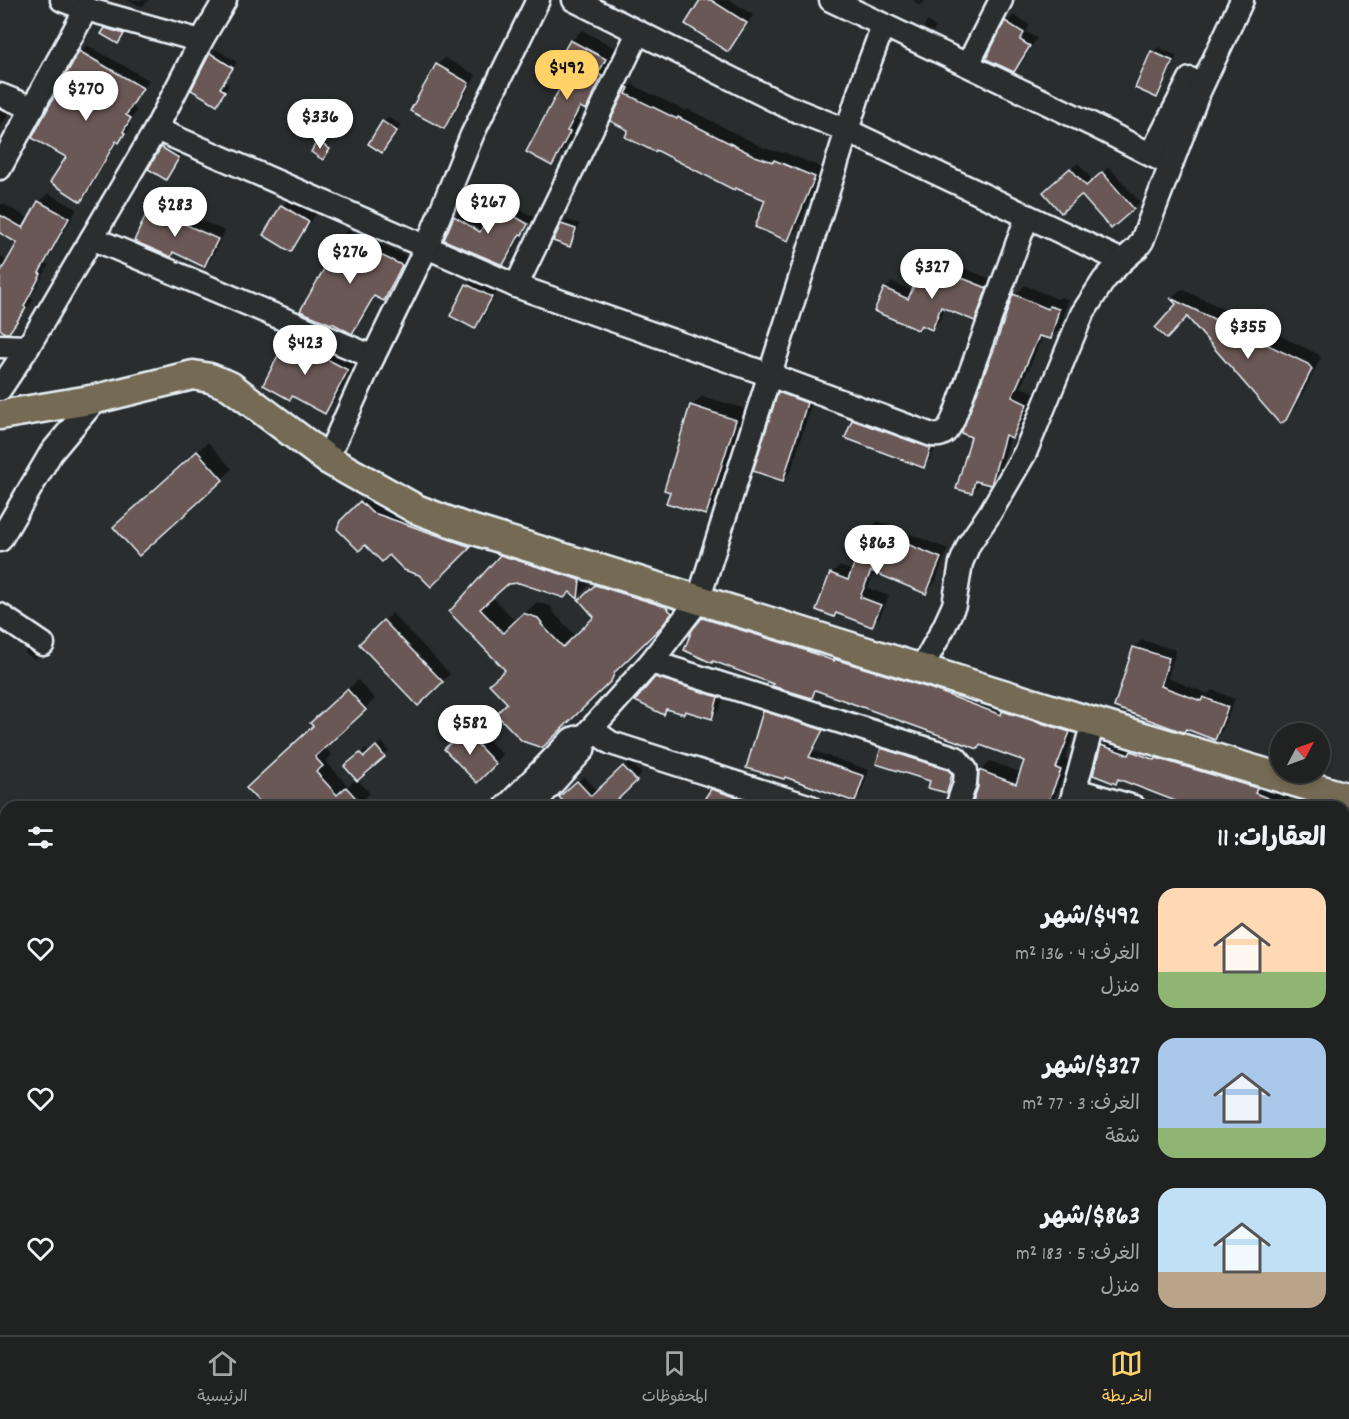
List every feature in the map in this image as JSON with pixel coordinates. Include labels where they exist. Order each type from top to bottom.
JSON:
[{"type":"main road","points":[[0,415],[96,399],[193,375],[210,378],[230,386],[327,459],[416,509],[460,526],[1093,722],[1313,798],[1349,798]]},
{"type":"street","points":[[62,0],[86,9],[201,41]]},
{"type":"street","points":[[0,389],[28,347],[156,129],[201,41],[225,0]]},
{"type":"street","points":[[327,459],[426,248],[472,135],[538,0]]},
{"type":"street","points":[[574,0],[788,107],[848,131],[1122,261]]},
{"type":"street","points":[[831,0],[968,64],[1161,160]]},
{"type":"street","points":[[968,64],[1001,0]]},
{"type":"street","points":[[921,669],[954,605],[961,563],[969,544],[1025,453],[1082,314],[1104,280],[1142,241],[1161,160],[1230,0]]},
{"type":"street","points":[[1161,160],[1197,96],[1242,0]]},
{"type":"street","points":[[0,168],[86,9]]},
{"type":"street","points":[[536,801],[583,750],[589,732],[651,662],[698,601],[864,77],[883,26]]},
{"type":"street","points":[[516,286],[638,33]]},
{"type":"street","points":[[0,95],[33,108]]},
{"type":"street","points":[[156,129],[516,286],[939,436],[945,433],[953,420],[1027,217]]},
{"type":"street","points":[[92,238],[374,357]]},
{"type":"street","points":[[0,346],[28,347]]},
{"type":"street","points":[[0,540],[51,453],[96,399]]},
{"type":"street","points":[[0,615],[43,644]]},
{"type":"street","points":[[651,662],[956,758],[966,770],[965,783],[959,801]]},
{"type":"street","points":[[1088,801],[1073,799],[1093,722]]},
{"type":"street","points":[[512,801],[572,740],[589,732]]},
{"type":"street","points":[[589,732],[611,743],[792,801]]},
{"type":"building","points":[[700,0],[711,0],[747,23],[728,52],[685,24]]},
{"type":"building","points":[[1005,21],[1024,33],[1020,40],[1030,46],[1014,72],[986,59]]},
{"type":"building","points":[[105,28],[124,34],[118,44],[101,34]]},
{"type":"building","points":[[570,40],[606,59],[598,74],[602,76],[586,110],[580,107],[552,166],[526,152],[562,84],[559,82],[567,68],[557,63]]},
{"type":"building","points":[[79,51],[143,88],[126,115],[131,118],[123,132],[125,133],[119,143],[116,141],[81,202],[50,182],[66,157],[32,138]]},
{"type":"building","points":[[1151,51],[1173,61],[1157,98],[1135,88]]},
{"type":"building","points":[[210,53],[233,68],[220,88],[225,91],[217,105],[191,90]]},
{"type":"building","points":[[436,64],[469,83],[444,129],[410,111]]},
{"type":"building","points":[[627,87],[629,88],[626,94],[677,119],[678,117],[755,156],[773,162],[774,160],[815,177],[788,241],[755,227],[765,200],[735,188],[734,190],[656,150],[655,152],[625,137],[628,130],[610,121]]},
{"type":"building","points":[[382,121],[397,131],[382,153],[368,144]]},
{"type":"building","points":[[317,141],[330,149],[323,160],[311,152]]},
{"type":"building","points":[[161,147],[179,158],[166,180],[148,169]]},
{"type":"building","points":[[1070,168],[1086,186],[1102,172],[1134,209],[1111,229],[1081,195],[1061,213],[1043,192]]},
{"type":"building","points":[[38,201],[69,218],[39,273],[41,274],[24,306],[26,308],[9,333],[5,333],[0,329],[0,273],[17,243],[0,233],[0,215],[23,228]]},
{"type":"building","points":[[281,205],[309,222],[291,252],[263,235]]},
{"type":"building","points":[[495,205],[528,224],[503,265],[444,240],[454,216],[480,232]]},
{"type":"building","points":[[149,208],[218,239],[204,267],[173,252],[171,257],[134,241]]},
{"type":"building","points":[[561,224],[576,229],[570,247],[553,241]]},
{"type":"building","points":[[339,236],[402,265],[384,301],[374,296],[352,334],[332,323],[300,311],[324,269]]},
{"type":"building","points":[[922,268],[949,280],[952,274],[987,288],[975,321],[941,307],[932,330],[921,325],[918,330],[874,311],[884,288],[908,299]]},
{"type":"building","points":[[466,284],[492,297],[475,329],[450,316]]},
{"type":"building","points":[[1013,294],[1048,309],[1049,306],[1059,309],[1051,339],[1039,336],[1012,397],[1027,404],[1012,438],[1005,435],[991,485],[975,481],[972,493],[956,489],[971,437],[961,433]]},
{"type":"building","points":[[1170,298],[1308,364],[1312,369],[1286,420],[1280,424],[1187,317],[1167,339],[1155,328],[1176,304]]},
{"type":"building","points":[[287,338],[348,370],[325,414],[292,396],[290,400],[263,385]]},
{"type":"building","points":[[778,392],[807,403],[783,481],[753,471]]},
{"type":"building","points":[[690,405],[736,420],[706,515],[666,503],[670,492],[664,490]]},
{"type":"building","points":[[852,420],[931,448],[924,468],[845,438]]},
{"type":"building","points":[[197,451],[223,480],[139,556],[113,527]]},
{"type":"building","points":[[360,501],[371,512],[471,547],[431,587],[419,575],[404,570],[389,555],[382,562],[365,545],[359,551],[337,529],[340,521]]},
{"type":"building","points":[[868,528],[941,558],[926,594],[871,571],[860,597],[881,605],[872,627],[836,613],[834,617],[816,610],[830,573],[848,580]]},
{"type":"building","points":[[500,555],[580,580],[578,599],[570,592],[564,598],[519,583],[508,584],[480,609],[503,633],[523,613],[538,618],[563,647],[594,617],[579,600],[595,585],[666,607],[672,613],[662,626],[615,672],[611,681],[542,748],[522,741],[496,714],[507,703],[489,684],[505,670],[449,612]]},
{"type":"building","points":[[702,618],[834,661],[834,659],[929,688],[1001,715],[1002,711],[1070,732],[1056,768],[1061,770],[1048,801],[973,801],[978,787],[979,770],[1016,784],[1024,761],[980,745],[978,749],[815,690],[812,698],[772,686],[773,684],[713,661],[712,663],[684,650],[692,630]]},
{"type":"building","points":[[383,620],[443,682],[418,706],[359,644]]},
{"type":"building","points":[[1133,647],[1169,658],[1161,686],[1201,701],[1203,697],[1228,707],[1215,740],[1186,729],[1184,732],[1180,731],[1114,707]]},
{"type":"building","points":[[655,677],[718,697],[712,719],[685,711],[684,714],[666,709],[664,715],[635,701]]},
{"type":"building","points":[[347,689],[366,710],[315,757],[323,766],[316,772],[337,795],[346,787],[359,801],[258,801],[246,788],[313,726],[310,723]]},
{"type":"building","points":[[763,711],[823,730],[809,757],[864,776],[855,801],[852,801],[785,777],[784,779],[746,768]]},
{"type":"building","points":[[464,730],[496,764],[477,783],[444,749]]},
{"type":"building","points":[[1101,745],[1129,755],[1131,751],[1155,760],[1156,758],[1257,788],[1255,793],[1274,801],[1175,801],[1118,779],[1116,784],[1093,775]]},
{"type":"building","points":[[376,746],[385,757],[357,781],[344,766],[360,753],[364,757]]},
{"type":"building","points":[[881,748],[948,770],[952,774],[947,793],[928,788],[930,781],[876,764]]},
{"type":"building","points":[[623,766],[637,781],[616,801],[563,801],[559,797],[577,781],[591,796]]},
{"type":"building","points":[[711,789],[748,801],[703,801]]}]
